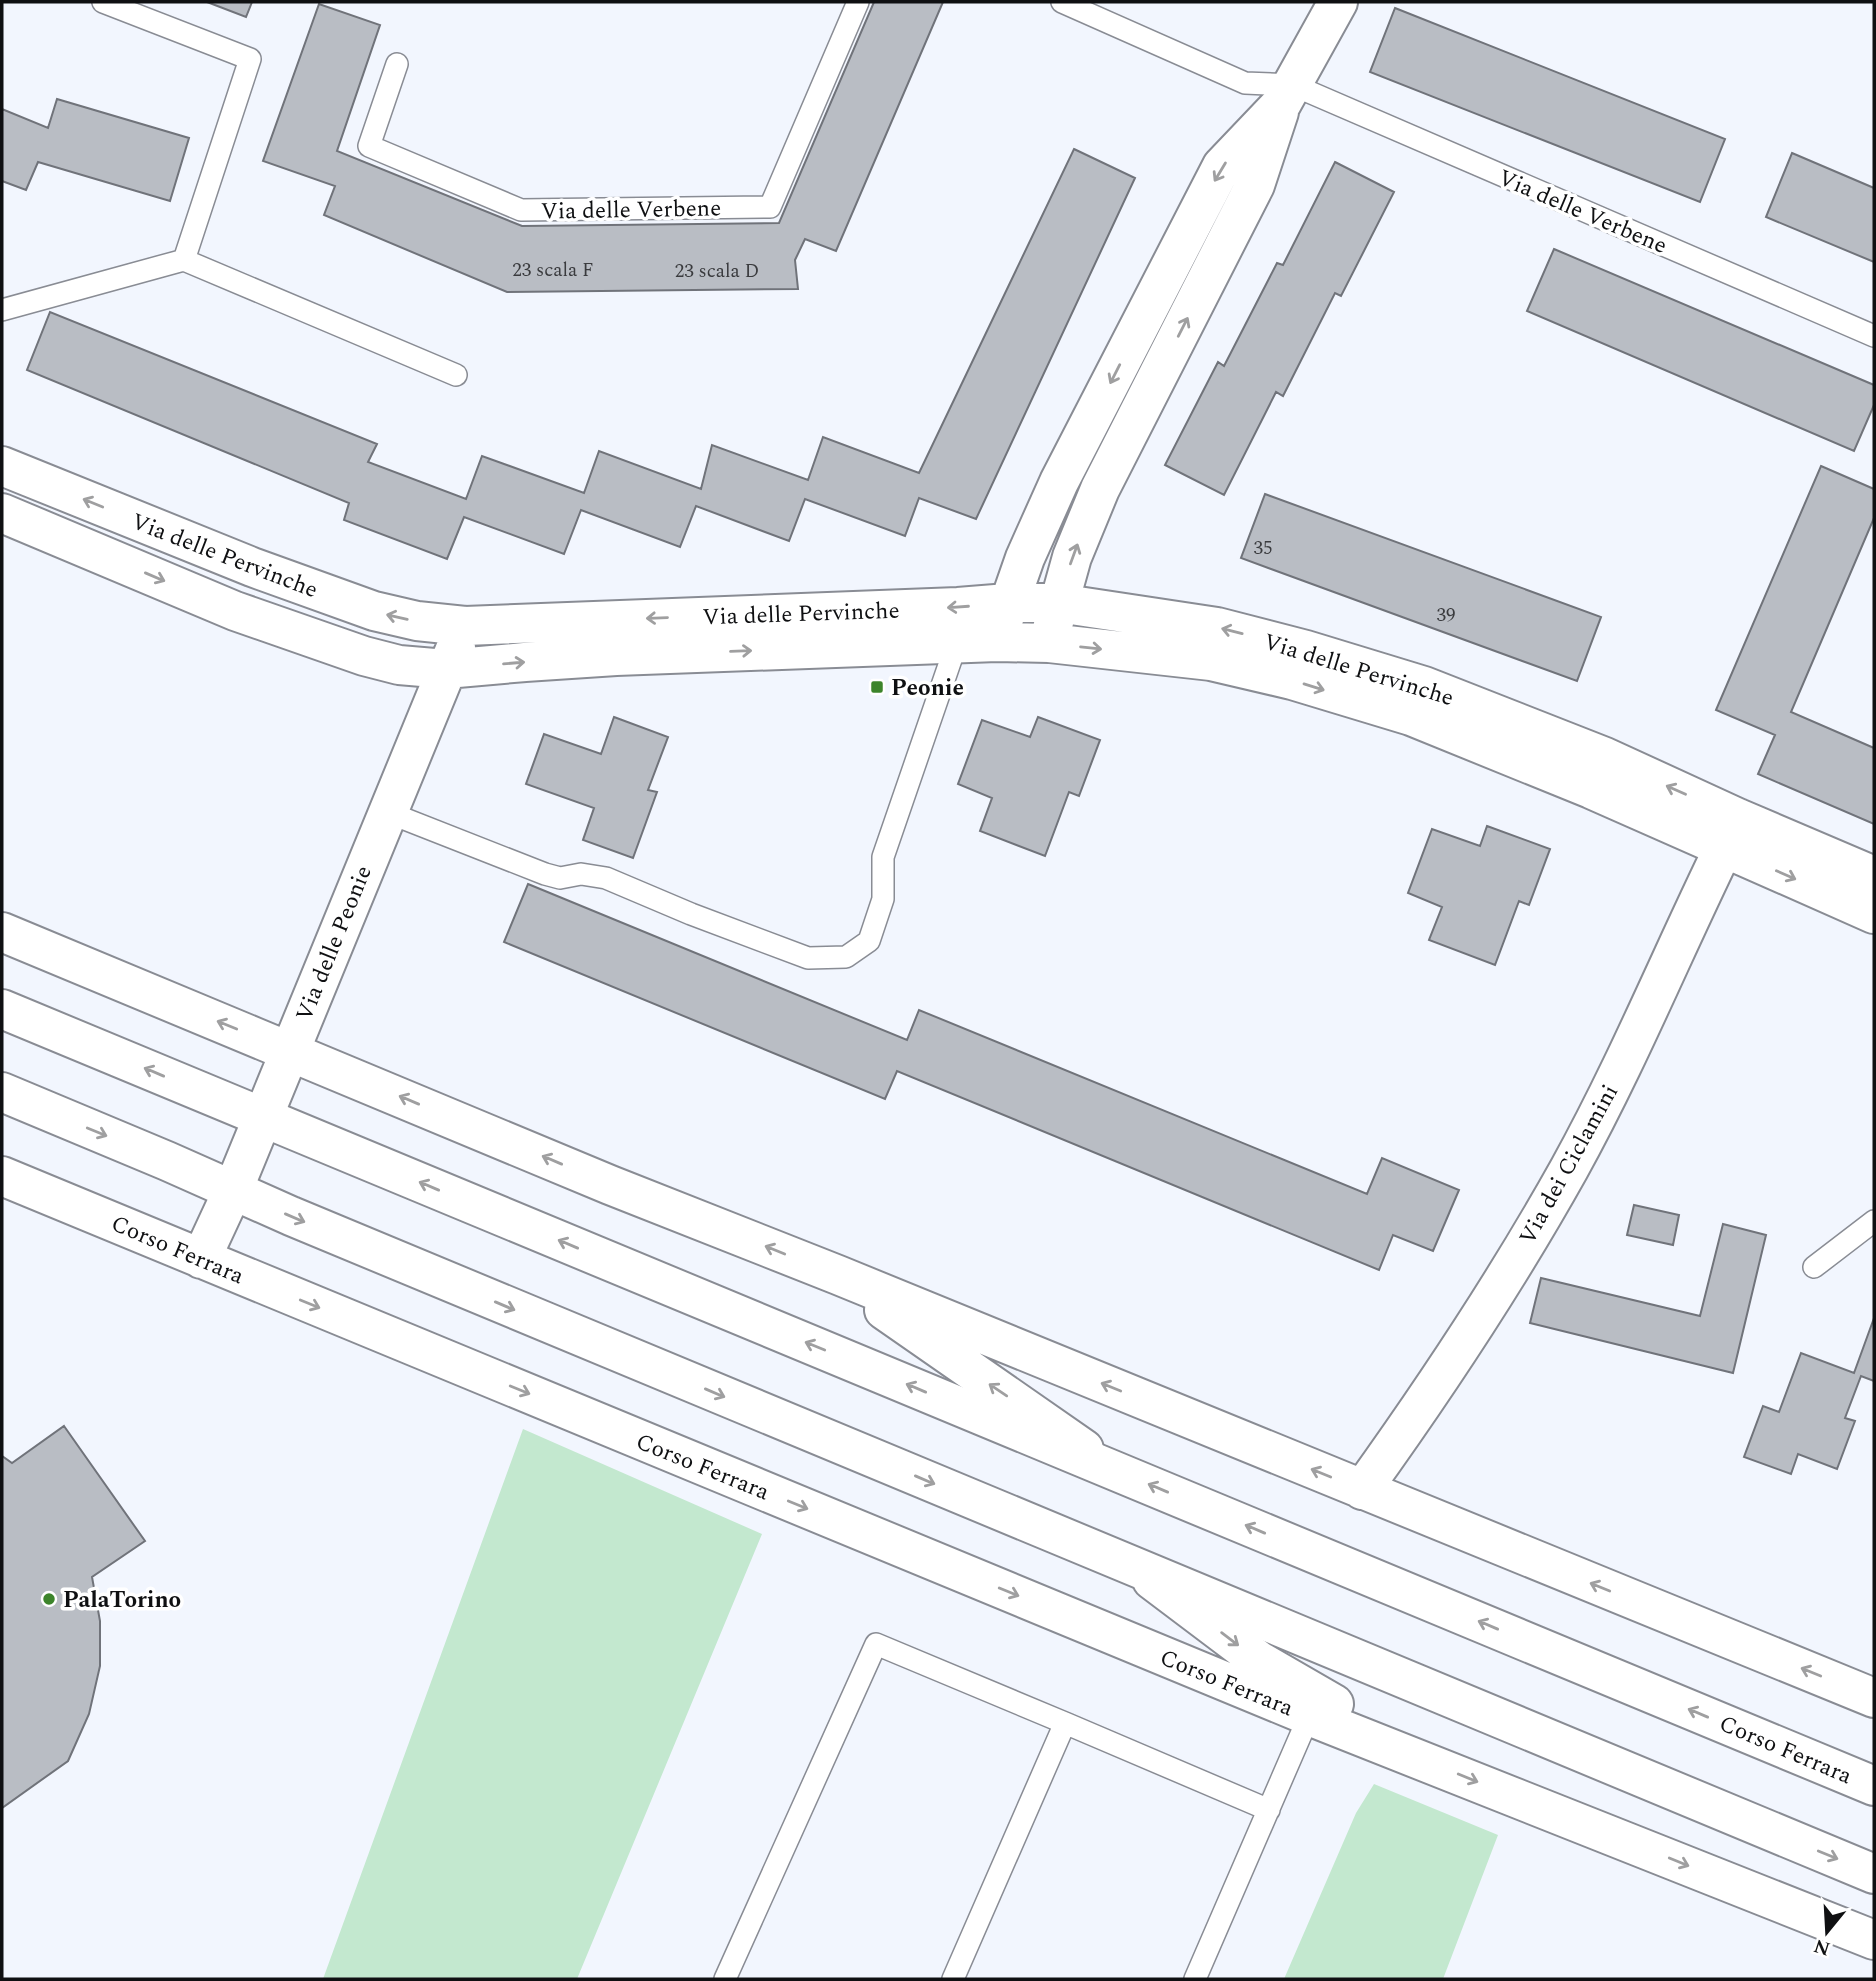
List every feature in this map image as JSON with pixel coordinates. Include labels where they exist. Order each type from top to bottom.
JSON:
[{"type":"street","points":[[1049,643],[1072,557],[1100,489],[1255,185],[1287,94],[1338,2]]},
{"type":"street","points":[[997,642],[1025,558],[1059,482],[1222,166],[1287,94]]},
{"type":"street","name":"Via delle Pervinche","points":[[2,466],[240,562],[373,611],[417,621],[465,626],[1058,603],[1217,627],[1306,650],[1424,686],[1598,773],[1731,833],[1874,914]]},
{"type":"street","name":"Via delle Pervinche","points":[[2,513],[235,611],[363,656],[399,665],[446,669],[616,656],[957,642],[1049,643],[1211,661],[1292,680],[1598,773]]},
{"type":"street","name":"Via delle Peonie","points":[[201,1259],[233,1190],[465,626]]},
{"type":"street","name":"Via delle Pervinche","points":[[1731,833],[1874,876]]},
{"type":"street","name":"Via dei Ciclamini","points":[[1362,1490],[1504,1279],[1569,1168],[1625,1062],[1731,833]]},
{"type":"street","name":"Corso Ferrara","points":[[2,932],[610,1185],[838,1275],[1874,1698]]},
{"type":"street","name":"Corso Ferrara","points":[[2,1009],[1874,1786]]},
{"type":"street","name":"Corso Ferrara","points":[[2,1093],[149,1153],[304,1222],[1874,1874]]},
{"type":"street","name":"Corso Ferrara","points":[[2,1176],[1309,1716],[1874,1940]]},
{"type":"street","name":"Corso Ferrara","points":[[838,1275],[911,1330],[1115,1470]]},
{"type":"street","name":"Corso Ferrara","points":[[1137,1569],[1258,1660],[1340,1707],[1404,1753]]},
{"type":"lane","points":[[103,2],[250,59],[184,260]]},
{"type":"lane","name":"Via delle Verbene","points":[[397,64],[369,146],[521,210],[770,207],[858,2]]},
{"type":"lane","name":"Via delle Verbene","points":[[1062,2],[1245,83],[1287,94],[1874,336]]},
{"type":"lane","points":[[2,310],[184,260],[456,375]]},
{"type":"lane","points":[[387,812],[545,874],[560,878],[580,874],[606,878],[691,914],[808,958],[846,957],[869,941],[883,899],[883,856],[957,642]]},
{"type":"lane","points":[[1814,1267],[1874,1221]]},
{"type":"lane","points":[[725,1979],[876,1644],[1269,1810]]},
{"type":"lane","points":[[1195,1979],[1309,1716]]},
{"type":"lane","points":[[953,1979],[1065,1723]]},
{"type":"green space","points":[[523,1429],[762,1534],[577,1979],[323,1979]]},
{"type":"green space","points":[[1374,1784],[1498,1835],[1443,1979],[1284,1979],[1356,1813]]},
{"type":"building","points":[[207,2],[252,2],[246,17]]},
{"type":"building","points":[[874,2],[943,2],[836,251],[805,239],[795,260],[798,289],[507,292],[324,215],[335,186],[263,161],[319,4],[380,25],[337,151],[522,226],[779,223]]},
{"type":"building","points":[[1395,8],[1725,139],[1700,202],[1370,72]]},
{"type":"building","points":[[57,99],[189,138],[170,201],[38,162],[26,190],[2,181],[2,109],[48,128]]},
{"type":"building","points":[[1074,149],[1135,178],[976,519],[919,498],[905,536],[805,499],[789,541],[696,506],[680,547],[581,510],[564,554],[464,517],[447,559],[344,520],[349,503],[27,370],[50,312],[377,444],[368,462],[466,499],[482,456],[584,493],[599,451],[701,489],[712,445],[808,480],[823,437],[919,473]]},
{"type":"building","points":[[1792,153],[1874,188],[1874,262],[1766,217]]},
{"type":"building","points":[[1335,162],[1394,192],[1341,296],[1335,293],[1283,396],[1276,392],[1224,495],[1165,465],[1218,362],[1224,366],[1277,263],[1283,265]]},
{"type":"building","points":[[1554,249],[1874,385],[1874,405],[1854,451],[1527,311]]},
{"type":"building","points":[[1821,466],[1874,489],[1874,518],[1791,712],[1874,748],[1874,824],[1758,774],[1775,735],[1716,710]]},
{"type":"building","points":[[1265,494],[1601,617],[1577,681],[1241,558]]},
{"type":"building","points":[[614,717],[668,737],[648,790],[657,792],[633,858],[583,840],[594,808],[526,784],[544,734],[601,754]]},
{"type":"building","points":[[1038,717],[1100,740],[1079,796],[1069,792],[1045,856],[980,831],[992,798],[958,784],[982,720],[1030,737]]},
{"type":"building","points":[[1487,826],[1550,849],[1529,905],[1519,901],[1495,965],[1429,940],[1442,907],[1408,893],[1432,829],[1480,846]]},
{"type":"building","points":[[528,884],[907,1040],[919,1010],[1367,1194],[1382,1158],[1459,1190],[1433,1251],[1393,1235],[1379,1270],[897,1071],[885,1099],[504,942]]},
{"type":"building","points":[[1634,1205],[1679,1215],[1673,1245],[1627,1235]]},
{"type":"building","points":[[1723,1224],[1766,1235],[1733,1373],[1530,1323],[1541,1278],[1700,1316]]},
{"type":"building","points":[[1874,1318],[1874,1381],[1861,1376],[1845,1418],[1855,1421],[1837,1469],[1798,1454],[1791,1474],[1744,1457],[1763,1406],[1779,1412],[1801,1353],[1854,1373]]},
{"type":"building","name":"PalaTorino","points":[[64,1426],[145,1541],[92,1577],[100,1621],[100,1666],[89,1714],[68,1761],[2,1808],[2,1456],[12,1463]]},
{"type":"place","name":"Peonie","points":[[877,687]]},
{"type":"place","name":"PalaTorino","points":[[49,1599]]}]
